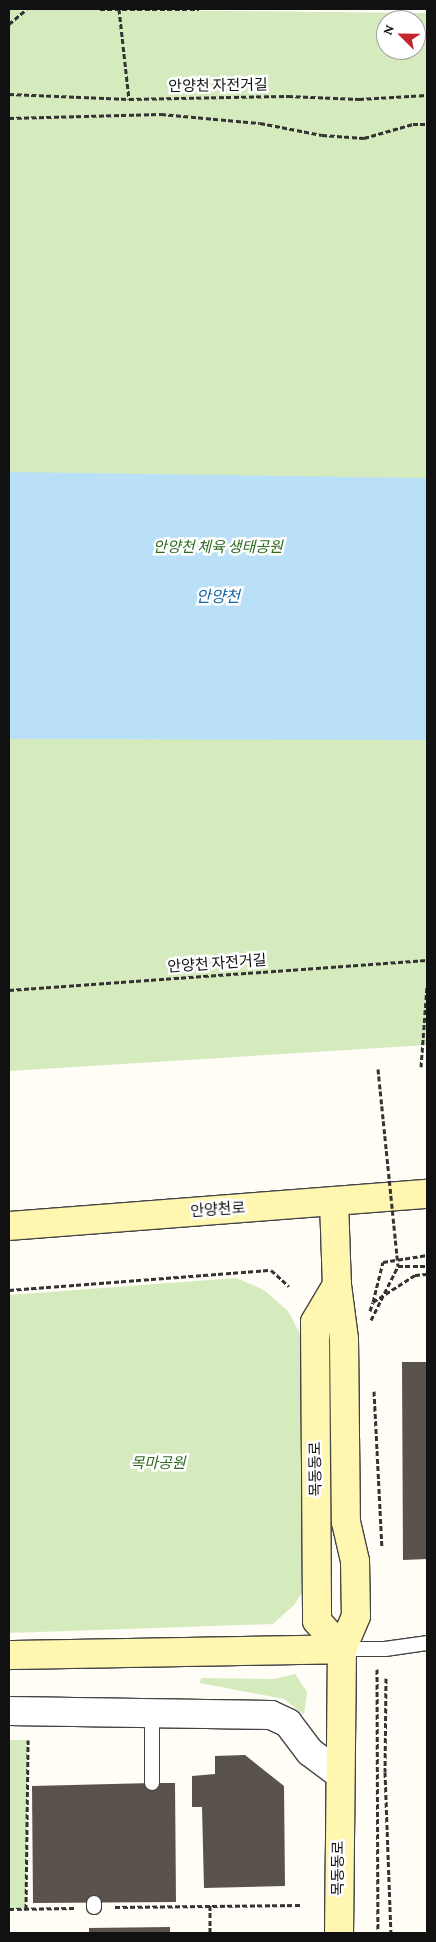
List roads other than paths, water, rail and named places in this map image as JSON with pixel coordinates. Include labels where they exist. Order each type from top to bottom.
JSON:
[{"type":"main road","name":"안양천로","points":[[9,1226],[427,1194]]},
{"type":"main road","name":"목동동로","points":[[334,1201],[337,1285],[344,1339],[346,1522],[356,1561],[356,1616],[342,1649],[339,1774],[339,1933]]},
{"type":"main road","name":"목동동로","points":[[337,1285],[315,1322],[318,1621],[342,1649]]},
{"type":"main road","points":[[9,1654],[342,1649]]},
{"type":"street","points":[[9,1712],[152,1712],[271,1715],[288,1723],[310,1752],[339,1774]]},
{"type":"lane","points":[[342,1649],[385,1649],[427,1643]]},
{"type":"lane","points":[[152,1712],[152,1783]]},
{"type":"water","name":"안양천","points":[[9,472],[427,478],[427,740],[9,739]]},
{"type":"park label","name":"안양천 체육 생태공원","points":[[218,548]]},
{"type":"park label","name":"목마공원","points":[[158,1464]]}]
